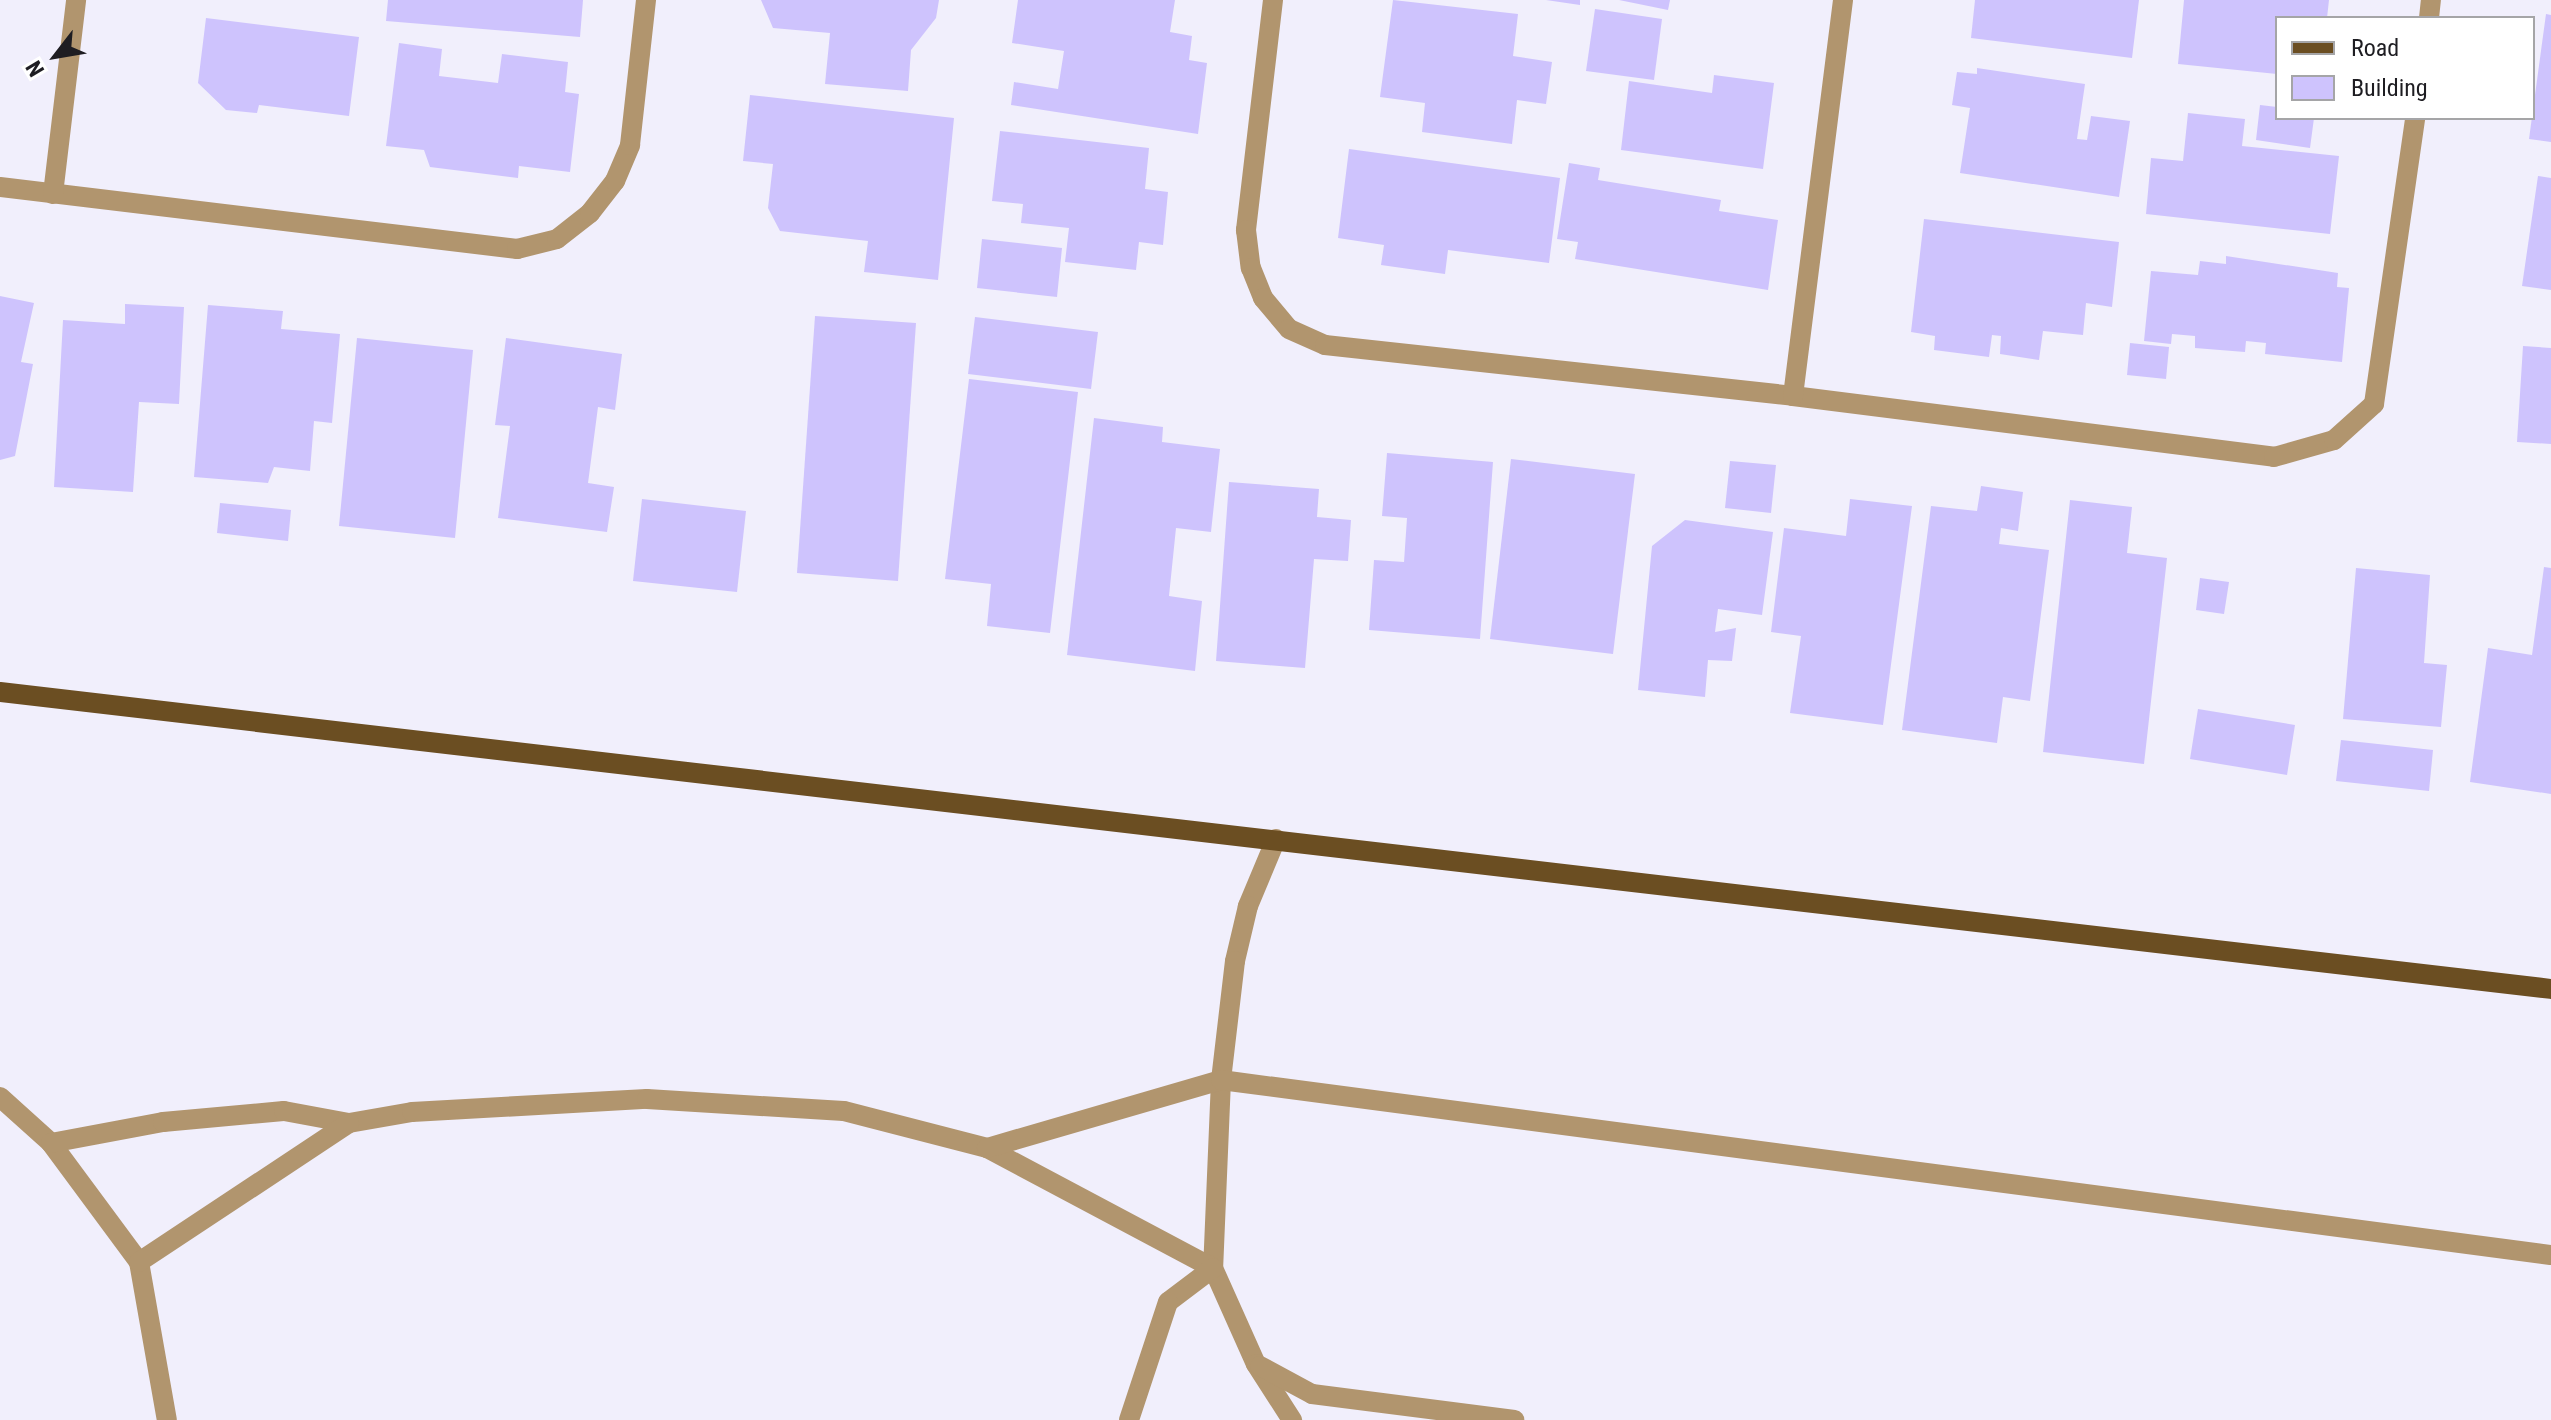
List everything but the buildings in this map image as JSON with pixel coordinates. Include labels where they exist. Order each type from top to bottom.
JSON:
[{"type":"main road","points":[[0,692],[2551,989]]},
{"type":"street","points":[[53,194],[76,0]]},
{"type":"street","points":[[0,187],[517,249],[557,239],[590,213],[615,181],[630,145],[646,0]]},
{"type":"street","points":[[1273,0],[1246,230],[1251,268],[1263,298],[1289,329],[1325,345],[1793,396],[2274,457],[2334,440],[2374,404],[2415,120]]},
{"type":"street","points":[[1793,396],[1843,0]]},
{"type":"street","points":[[1276,839],[1248,906],[1235,961],[1221,1080],[1213,1268],[1256,1364],[1292,1420]]},
{"type":"street","points":[[987,1148],[1221,1080],[2551,1255]]},
{"type":"street","points":[[0,1097],[51,1143],[139,1262],[167,1420]]},
{"type":"street","points":[[51,1143],[163,1122],[284,1111],[349,1123],[412,1112],[647,1099],[844,1111],[987,1148],[1213,1268]]},
{"type":"street","points":[[139,1262],[349,1123]]},
{"type":"street","points":[[1129,1420],[1168,1302],[1213,1268]]},
{"type":"street","points":[[1256,1364],[1312,1394],[1514,1420]]}]
